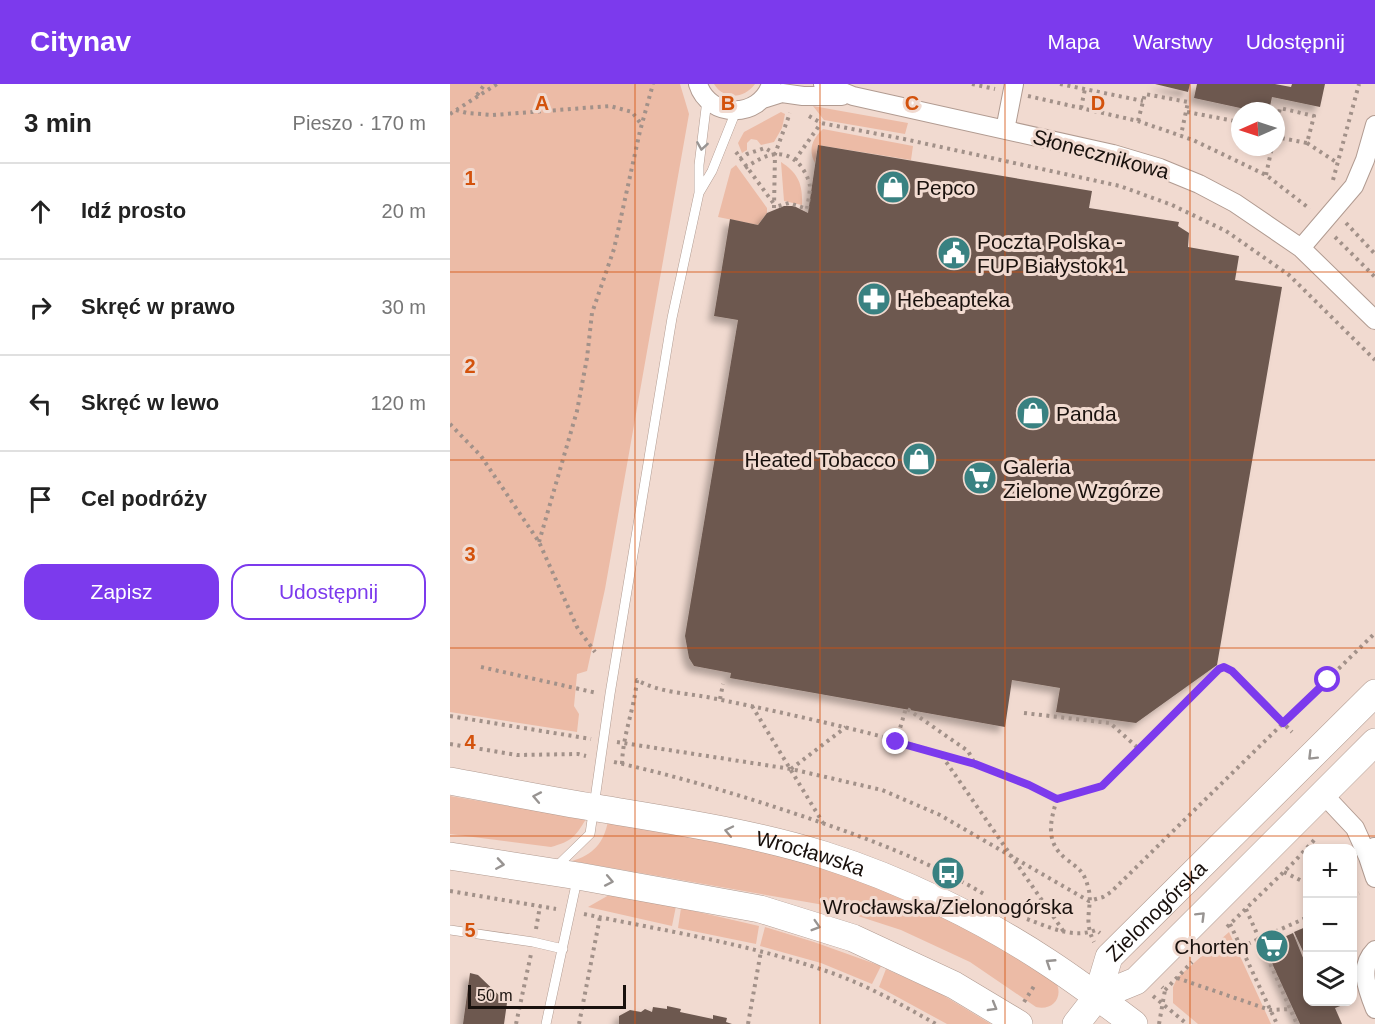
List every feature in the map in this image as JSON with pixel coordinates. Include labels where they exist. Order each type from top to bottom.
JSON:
[{"type":"main road","name":"Zielonogórska","points":[[1097,997],[1136,981],[1323,794],[1363,735],[1375,693]]},
{"type":"main road","name":"Zielonogórska","points":[[1097,997],[1109,957],[1363,735]]},
{"type":"main road","name":"Wrocławska","points":[[450,781],[750,835],[816,853],[866,870],[986,925],[1048,962],[1134,1024]]},
{"type":"main road","points":[[450,856],[578,876],[760,909],[853,938],[954,985],[1019,1024]]},
{"type":"main road","points":[[1076,1024],[1097,997]]},
{"type":"street","name":"Słonecznikowa","points":[[823,84],[853,96],[1113,154],[1160,168],[1199,184],[1235,203],[1301,248],[1375,320]]},
{"type":"street","points":[[1005,130],[1013,88]]},
{"type":"street","name":"Słonecznikowa","points":[[736,111],[751,108],[767,91],[782,93],[797,102],[853,96]]},
{"type":"street","points":[[703,92],[720,108],[736,111]]},
{"type":"street","points":[[1301,248],[1327,229],[1354,186],[1365,160],[1375,125]]},
{"type":"street","points":[[1323,794],[1355,828],[1372,851],[1375,878]]},
{"type":"street","points":[[1375,950],[1367,958],[1365,985],[1375,1009]]},
{"type":"lane","points":[[551,872],[590,834],[610,694],[672,318],[699,193],[703,92]]},
{"type":"lane","points":[[699,193],[712,171],[736,111]]},
{"type":"lane","points":[[546,1024],[578,876]]},
{"type":"lane","points":[[450,930],[533,942],[563,949]]},
{"type":"path","points":[[475,98],[485,84]]},
{"type":"path","points":[[450,114],[497,84]]},
{"type":"path","points":[[539,542],[578,411],[592,313],[614,249],[653,84]]},
{"type":"path","points":[[972,84],[1013,88],[1081,108],[1138,121],[1181,135],[1266,175],[1316,213],[1327,229],[1375,277]]},
{"type":"path","points":[[1060,84],[1143,101]]},
{"type":"path","points":[[1332,190],[1336,162],[1359,84]]},
{"type":"path","points":[[1081,108],[1085,89]]},
{"type":"path","points":[[1138,121],[1145,93],[1188,102],[1181,135]]},
{"type":"path","points":[[797,102],[800,110],[821,123],[1120,186],[1172,205],[1226,231],[1281,269],[1375,360]]},
{"type":"path","points":[[774,207],[775,154],[797,102]]},
{"type":"path","points":[[456,110],[493,115],[610,106],[632,112],[642,124]]},
{"type":"path","points":[[1285,109],[1314,116],[1307,143]]},
{"type":"path","points":[[1187,112],[1231,120]]},
{"type":"path","points":[[795,160],[821,123]]},
{"type":"path","points":[[1285,139],[1307,143],[1336,162]]},
{"type":"path","points":[[740,159],[765,147],[775,154]]},
{"type":"path","points":[[735,150],[745,168],[774,207]]},
{"type":"path","points":[[745,168],[765,157],[783,153],[803,168],[811,185],[807,209],[789,204],[774,207]]},
{"type":"path","points":[[1266,175],[1270,156]]},
{"type":"path","points":[[1327,229],[1343,220],[1375,254]]},
{"type":"path","points":[[450,424],[481,456],[539,542],[577,627],[595,652]]},
{"type":"path","points":[[450,716],[791,769],[847,781],[899,796],[940,815],[1089,901],[1111,892],[1375,633]]},
{"type":"path","points":[[481,667],[588,692],[610,694]]},
{"type":"path","points":[[622,764],[623,743],[635,699],[637,680],[649,687],[720,699],[846,727],[975,764],[1029,785],[1057,799],[1102,786],[1219,669],[1224,667],[1232,671],[1292,732]]},
{"type":"path","points":[[720,699],[723,684]]},
{"type":"path","points":[[752,706],[823,823]]},
{"type":"path","points":[[896,742],[906,708],[968,750],[975,764]]},
{"type":"path","points":[[1024,713],[1110,723],[1139,749]]},
{"type":"path","points":[[791,769],[846,727]]},
{"type":"path","points":[[942,755],[1064,933]]},
{"type":"path","points":[[1057,799],[1050,829],[1053,845],[1064,858],[1080,869],[1089,889],[1089,901]]},
{"type":"path","points":[[1284,872],[1303,882]]},
{"type":"path","points":[[450,891],[571,911],[761,951],[832,973],[875,991],[936,1024]]},
{"type":"path","points":[[516,1024],[540,906]]},
{"type":"path","points":[[1246,909],[1298,1024]]},
{"type":"path","points":[[579,1024],[600,917]]},
{"type":"path","points":[[1241,947],[1303,919]]},
{"type":"path","points":[[1230,924],[1276,1024]]},
{"type":"path","points":[[748,1024],[761,951]]},
{"type":"path","points":[[1177,978],[1270,1010],[1291,1009]]},
{"type":"path","points":[[1163,1005],[1186,1024]]},
{"type":"shaded area","points":[[450,84],[680,84],[689,114],[605,589],[587,671],[577,674],[574,706],[579,714],[577,732],[450,712]]},
{"type":"shaded area","points":[[714,84],[755,84],[745,93],[734,96],[723,93]]},
{"type":"shaded area","points":[[813,106],[908,123],[905,134],[824,120]]},
{"type":"shaded area","points":[[781,112],[785,114],[782,128],[774,142],[761,145],[757,140],[751,139],[747,143],[747,150],[742,153],[738,143],[744,132]]},
{"type":"shaded area","points":[[823,129],[913,146],[911,160],[818,145],[815,163],[812,145]]},
{"type":"shaded area","points":[[781,162],[792,170],[798,180],[802,191],[802,205],[784,201]]},
{"type":"shaded area","points":[[736,165],[767,208],[767,213],[758,225],[718,217],[731,169]]},
{"type":"shaded area","points":[[450,796],[586,819],[572,838],[551,847],[450,834]]},
{"type":"shaded area","points":[[608,821],[766,850],[872,881],[968,924],[1056,982],[1057,998],[1047,1007],[1036,1007],[970,962],[901,930],[824,905],[572,861],[592,852],[604,836]]},
{"type":"shaded area","points":[[609,895],[676,906],[672,926],[588,907]]},
{"type":"shaded area","points":[[681,908],[759,926],[756,944],[678,928]]},
{"type":"shaded area","points":[[765,927],[881,966],[872,984],[821,963],[760,946]]},
{"type":"shaded area","points":[[1229,932],[1271,1024],[1198,1024],[1173,1003],[1173,987],[1177,978]]},
{"type":"shaded area","points":[[886,969],[941,994],[991,1024],[947,1024],[879,987]]},
{"type":"building","points":[[1155,84],[1190,84],[1188,92]]},
{"type":"building","points":[[1197,84],[1275,84],[1291,87],[1292,84],[1325,84],[1320,107],[1272,97],[1271,102],[1231,102],[1231,106],[1194,98]]},
{"type":"building","name":"Galeria Zielone Wzgórze","points":[[818,145],[1092,191],[1089,208],[1179,222],[1178,226],[1189,233],[1188,247],[1239,256],[1235,280],[1282,287],[1217,665],[1136,723],[1056,712],[1060,688],[1012,680],[1005,727],[730,678],[731,673],[694,666],[689,658],[685,636],[738,320],[714,316],[730,219],[758,225],[767,213],[784,206],[794,206],[808,213]]},
{"type":"building","points":[[1303,928],[1303,951],[1294,932]]},
{"type":"building","points":[[1293,933],[1303,958],[1303,1006],[1340,1006],[1335,1008],[1342,1024],[1300,1024],[1264,946]]},
{"type":"building","points":[[470,973],[478,975],[507,1003],[504,1024],[463,1024]]},
{"type":"building","points":[[667,1006],[681,1009],[680,1012],[713,1019],[713,1015],[727,1018],[726,1022],[732,1024],[619,1024],[619,1016],[630,1010],[641,1012],[645,1009],[652,1012],[653,1007],[667,1009]]},
{"type":"place","name":"Pepco","points":[[893,187]]},
{"type":"place","name":"Poczta Polska - FUP Białystok 1","points":[[954,253]]},
{"type":"place","name":"Hebeapteka","points":[[874,299]]},
{"type":"place","name":"Panda","points":[[1033,413]]},
{"type":"place","name":"Heated Tobacco","points":[[919,459]]},
{"type":"place","name":"Galeria Zielone Wzgórze","points":[[980,478]]},
{"type":"place","name":"Wrocławska/Zielonogórska","points":[[948,873]]},
{"type":"place","name":"Chorten","points":[[1272,946]]},
{"type":"route","points":[[896,742],[975,764],[1029,785],[1057,799],[1102,786],[1219,669],[1224,667],[1232,671],[1283,723],[1328,680]]}]
